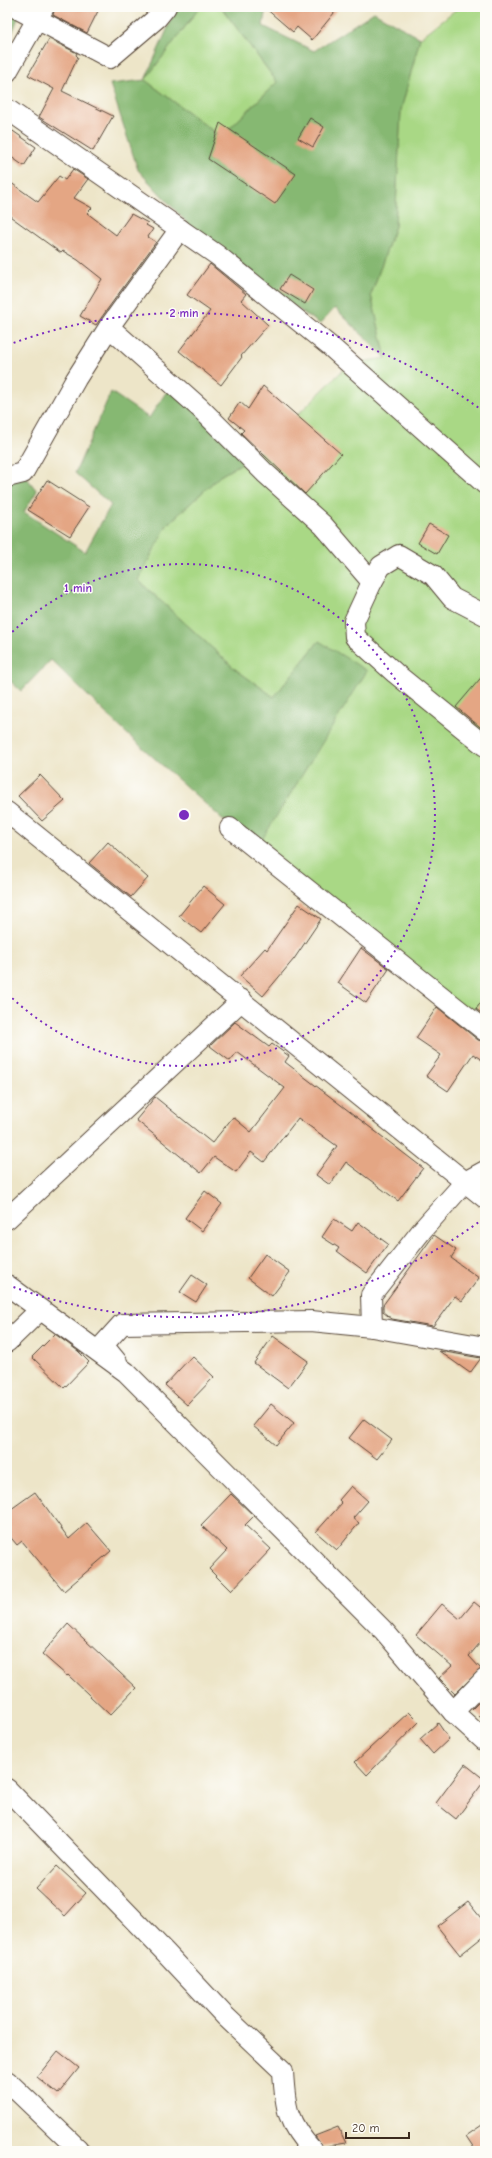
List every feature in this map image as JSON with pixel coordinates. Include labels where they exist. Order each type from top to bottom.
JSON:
[{"type":"street","points":[[14,7],[41,13],[110,58],[157,18],[166,7]]},
{"type":"street","points":[[7,72],[41,13]]},
{"type":"street","points":[[7,109],[217,255],[331,347],[485,484]]},
{"type":"street","points":[[7,477],[23,473],[76,379],[109,327],[180,229]]},
{"type":"street","points":[[109,327],[200,408],[265,473],[324,525],[372,582]]},
{"type":"street","points":[[485,615],[452,598],[433,575],[399,555],[380,566],[354,621],[355,637],[485,746]]},
{"type":"street","points":[[7,812],[242,1000],[485,1198]]},
{"type":"street","points":[[230,828],[485,1031]]},
{"type":"street","points":[[7,1219],[242,1000]]},
{"type":"street","points":[[372,1327],[371,1295],[423,1229],[465,1182],[485,1171]]},
{"type":"street","points":[[7,1285],[126,1372]]},
{"type":"street","points":[[7,1342],[40,1310]]},
{"type":"street","points":[[485,1347],[372,1327],[311,1321],[122,1324],[103,1345],[126,1372],[384,1631],[453,1712],[485,1741]]},
{"type":"street","points":[[453,1712],[485,1679]]},
{"type":"street","points":[[7,1789],[225,2016],[283,2071],[285,2104],[298,2135],[313,2151]]},
{"type":"street","points":[[7,2081],[78,2149],[78,2151]]},
{"type":"green space","points":[[7,7],[21,11],[7,46]]},
{"type":"green space","points":[[177,7],[200,7],[145,80]]},
{"type":"green space","points":[[200,7],[221,7],[277,82],[221,137],[145,80]]},
{"type":"green space","points":[[221,7],[266,7],[263,26],[314,51],[374,12],[420,38],[401,110],[395,226],[371,295],[386,358],[335,308],[320,324],[217,255],[138,170],[110,84],[145,80],[221,137],[277,82]]},
{"type":"green space","points":[[459,7],[485,7],[485,1031],[256,849],[319,641],[274,697],[235,669],[138,580],[167,525],[220,476],[259,453],[349,364],[386,358],[371,295],[395,226],[401,110],[420,38]]},
{"type":"green space","points":[[171,385],[259,453],[220,476],[167,525],[138,580],[235,669],[274,697],[319,641],[367,671],[256,849],[125,732],[51,660],[21,691],[7,678],[7,477],[23,473],[37,491],[24,512],[85,552],[111,505],[75,473],[111,392],[149,418]]},
{"type":"building","points":[[55,7],[100,7],[87,33],[53,15]]},
{"type":"building","points":[[264,7],[339,7],[312,40],[297,27],[293,32]]},
{"type":"building","points":[[49,39],[77,53],[76,55],[78,57],[62,91],[113,116],[93,151],[39,117],[54,89],[28,75]]},
{"type":"building","points":[[310,118],[324,127],[313,147],[298,138]]},
{"type":"building","points":[[220,123],[296,174],[275,204],[208,159]]},
{"type":"building","points":[[7,127],[36,147],[24,166],[7,154]]},
{"type":"building","points":[[73,169],[88,179],[74,198],[92,208],[87,213],[116,235],[131,214],[148,223],[146,225],[153,229],[148,237],[156,242],[96,325],[80,316],[102,279],[78,260],[63,251],[61,253],[7,214],[7,180],[38,202],[59,176],[65,180]]},
{"type":"building","points":[[210,264],[246,294],[241,300],[268,325],[241,356],[242,357],[221,385],[179,351],[210,311],[187,295]]},
{"type":"building","points":[[289,275],[313,290],[305,304],[280,289]]},
{"type":"building","points":[[263,386],[341,454],[305,494],[241,433],[244,430],[229,418],[240,402],[248,409]]},
{"type":"building","points":[[47,480],[89,507],[70,536],[28,510]]},
{"type":"building","points":[[429,524],[448,535],[437,554],[418,543]]},
{"type":"building","points":[[485,673],[485,731],[456,707]]},
{"type":"building","points":[[40,775],[65,801],[42,821],[18,796]]},
{"type":"building","points":[[108,842],[148,878],[131,897],[89,863]]},
{"type":"building","points":[[203,886],[225,904],[201,933],[179,916]]},
{"type":"building","points":[[299,904],[321,919],[294,959],[263,996],[240,976],[265,948],[267,950]]},
{"type":"building","points":[[361,948],[389,969],[366,1003],[338,983]]},
{"type":"building","points":[[485,997],[485,1016],[476,1009]]},
{"type":"building","points":[[437,1007],[478,1040],[485,1042],[485,1062],[473,1054],[448,1091],[426,1076],[441,1055],[416,1038]]},
{"type":"building","points":[[235,1022],[269,1047],[272,1044],[289,1056],[285,1062],[423,1168],[398,1201],[346,1162],[330,1185],[316,1175],[337,1146],[298,1118],[264,1162],[251,1152],[236,1172],[214,1157],[201,1173],[136,1120],[155,1097],[212,1143],[233,1117],[251,1132],[285,1088],[237,1052],[230,1061],[210,1046]]},
{"type":"building","points":[[205,1191],[222,1204],[202,1231],[185,1218]]},
{"type":"building","points":[[334,1219],[352,1231],[358,1222],[388,1244],[367,1273],[337,1251],[339,1248],[322,1237]]},
{"type":"building","points":[[434,1235],[456,1250],[451,1258],[479,1278],[462,1301],[455,1296],[433,1326],[392,1319],[383,1312],[383,1305]]},
{"type":"building","points":[[265,1254],[290,1272],[272,1296],[248,1278]]},
{"type":"building","points":[[192,1275],[207,1285],[196,1302],[180,1292]]},
{"type":"building","points":[[55,1334],[78,1351],[89,1362],[64,1388],[32,1357]]},
{"type":"building","points":[[273,1336],[308,1361],[288,1388],[254,1363]]},
{"type":"building","points":[[439,1351],[481,1358],[470,1373]]},
{"type":"building","points":[[192,1356],[214,1377],[187,1405],[165,1385]]},
{"type":"building","points":[[271,1404],[294,1423],[276,1445],[253,1426]]},
{"type":"building","points":[[364,1419],[392,1440],[377,1459],[349,1438]]},
{"type":"building","points":[[351,1486],[368,1501],[353,1518],[359,1523],[337,1550],[316,1532],[342,1503],[339,1500]]},
{"type":"building","points":[[35,1492],[69,1539],[87,1523],[111,1551],[64,1591],[22,1541],[17,1545],[7,1533],[7,1512]]},
{"type":"building","points":[[231,1494],[254,1516],[245,1525],[271,1549],[231,1591],[209,1569],[227,1550],[201,1525]]},
{"type":"building","points":[[474,1602],[485,1611],[485,1637],[469,1656],[481,1669],[455,1694],[439,1678],[452,1666],[416,1635],[442,1604],[460,1619]]},
{"type":"building","points":[[68,1624],[136,1688],[110,1715],[68,1675],[67,1676],[42,1654]]},
{"type":"building","points":[[485,1696],[485,1722],[472,1709]]},
{"type":"building","points":[[409,1712],[419,1722],[367,1775],[355,1762]]},
{"type":"building","points":[[438,1723],[449,1739],[433,1754],[420,1739]]},
{"type":"building","points":[[465,1764],[485,1780],[456,1819],[436,1803]]},
{"type":"building","points":[[57,1866],[86,1893],[65,1916],[36,1889]]},
{"type":"building","points":[[468,1902],[485,1923],[485,1935],[460,1955],[437,1926]]},
{"type":"building","points":[[58,2051],[79,2068],[58,2094],[37,2077]]},
{"type":"building","points":[[485,2123],[485,2151],[476,2151],[466,2136]]},
{"type":"building","points":[[338,2127],[346,2143],[323,2147],[315,2136]]}]
